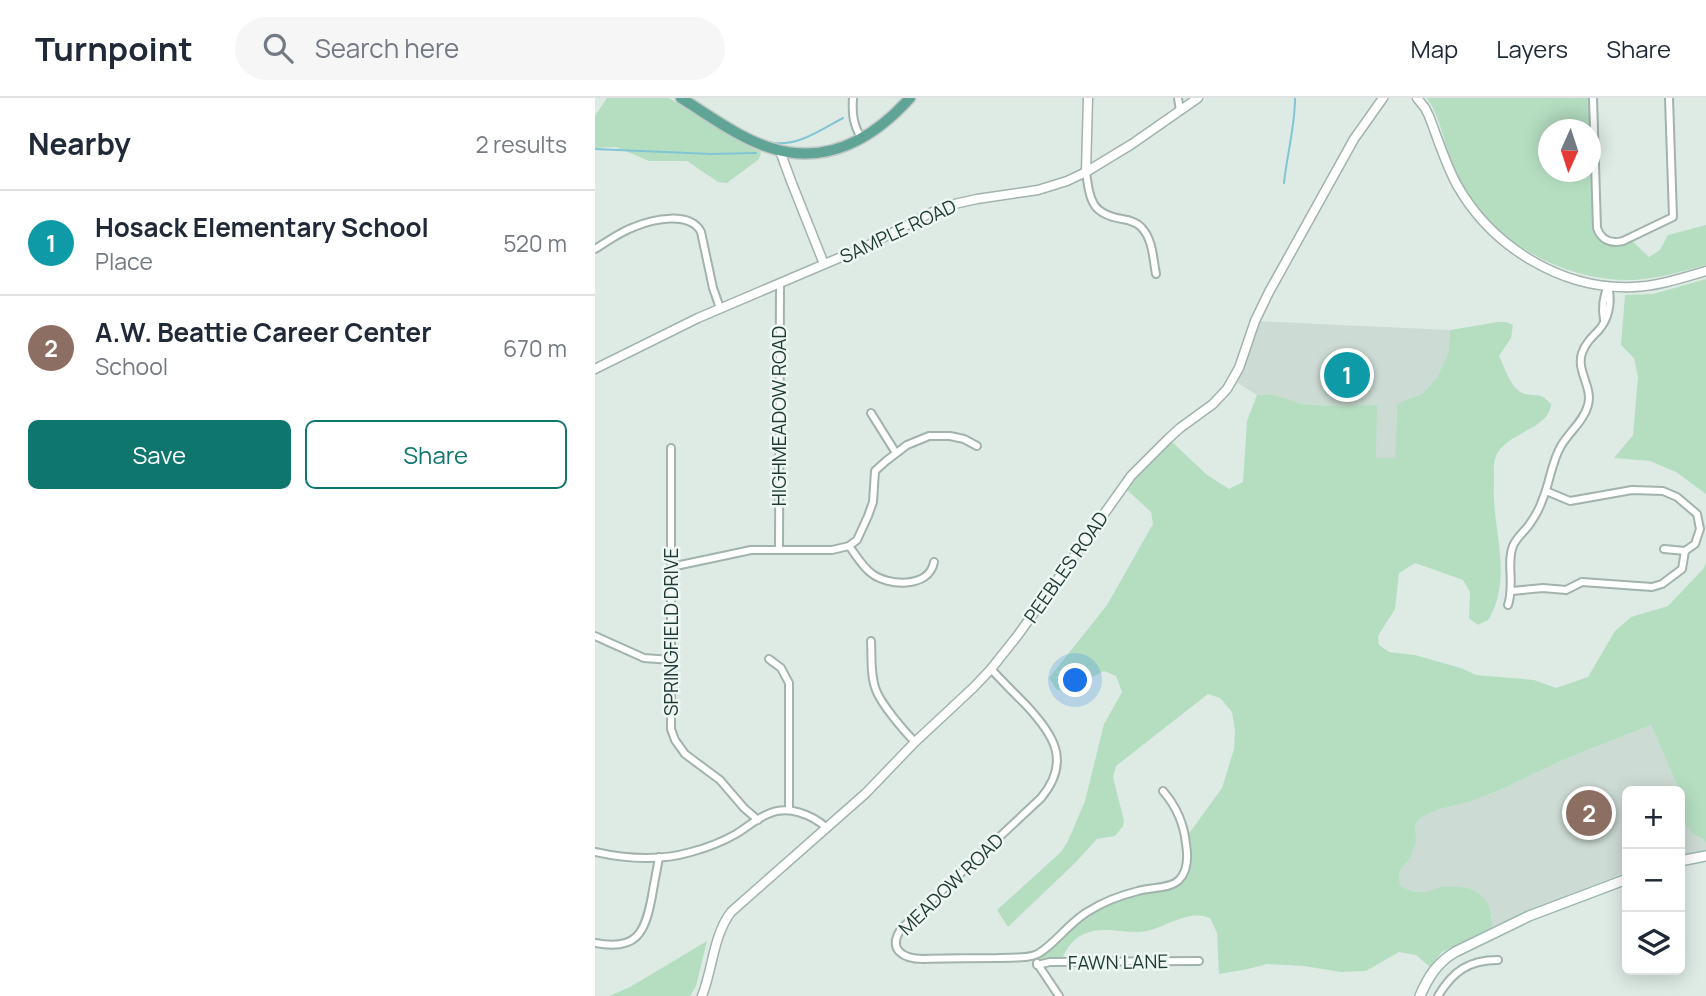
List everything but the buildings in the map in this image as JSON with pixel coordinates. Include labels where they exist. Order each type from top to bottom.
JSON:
[{"type":"main road","points":[[681,98],[747,138],[780,151],[803,153],[824,152],[862,139],[884,124],[910,98]]},
{"type":"main road","points":[[1685,860],[1706,856]]},
{"type":"main road","points":[[1420,996],[1434,970],[1455,952],[1529,916],[1622,881]]},
{"type":"street","points":[[852,98],[852,118],[862,139]]},
{"type":"street","points":[[1088,98],[1086,172],[1091,194],[1097,209],[1108,216],[1134,222],[1145,232],[1156,274]]},
{"type":"street","points":[[1178,98],[1180,111]]},
{"type":"street","name":"SAMPLE ROAD","points":[[595,369],[720,308],[867,246],[930,213],[977,198],[1038,190],[1086,172],[1198,98]]},
{"type":"street","name":"PEEBLES ROAD","points":[[702,996],[718,935],[736,906],[866,793],[991,669],[1019,635],[1131,476],[1180,428],[1213,404],[1227,389],[1239,368],[1255,321],[1275,281],[1354,139],[1383,98]]},
{"type":"street","points":[[1417,98],[1429,116],[1457,186],[1475,211],[1490,228],[1519,252],[1548,270],[1577,280],[1608,286],[1661,284],[1706,271]]},
{"type":"street","points":[[1593,98],[1598,231],[1605,239],[1615,242],[1623,241],[1673,217],[1669,98]]},
{"type":"street","points":[[780,151],[824,264]]},
{"type":"street","points":[[595,249],[638,225],[675,219],[690,221],[697,225],[701,232],[720,308]]},
{"type":"street","name":"HIGHMEADOW ROAD","points":[[779,550],[780,283]]},
{"type":"street","points":[[1508,605],[1512,591],[1510,561],[1514,543],[1538,511],[1559,451],[1586,412],[1589,393],[1580,359],[1587,343],[1604,320],[1604,295],[1608,286]]},
{"type":"street","points":[[871,413],[896,453]]},
{"type":"street","points":[[671,567],[743,551],[832,550],[849,546],[857,540],[872,507],[876,471],[881,464],[921,438],[937,435],[957,437],[978,446]]},
{"type":"street","name":"SPRINGFIELD DRIVE","points":[[671,449],[670,722],[675,740],[685,754],[720,780],[758,820]]},
{"type":"street","points":[[1546,491],[1570,501],[1632,490],[1663,491],[1677,497],[1697,514],[1700,528],[1695,544],[1685,551],[1664,549]]},
{"type":"street","points":[[849,546],[869,571],[880,579],[893,582],[911,582],[923,577],[932,570],[934,562]]},
{"type":"street","points":[[1512,591],[1543,588],[1566,590],[1583,582],[1652,587],[1662,584],[1682,569],[1685,551]]},
{"type":"street","points":[[595,636],[645,658],[671,660]]},
{"type":"street","points":[[871,641],[875,689],[915,743]]},
{"type":"street","points":[[769,659],[781,668],[789,683],[789,810]]},
{"type":"street","name":"MEADOW ROAD","points":[[991,669],[1039,719],[1052,737],[1056,755],[1052,782],[1041,798],[901,929],[896,943],[900,952],[912,959],[1034,955]]},
{"type":"street","points":[[1059,996],[1037,965],[1034,955],[1093,908],[1137,891],[1174,883],[1181,877],[1186,865],[1186,841],[1180,818],[1163,791]]},
{"type":"street","points":[[595,852],[659,858],[688,853],[739,832],[773,812],[789,810],[809,816],[827,828]]},
{"type":"street","points":[[595,943],[621,945],[642,930],[648,915],[659,858]]},
{"type":"street","points":[[1438,996],[1446,982],[1457,972],[1481,961],[1498,960]]},
{"type":"street","name":"FAWN LANE","points":[[1037,965],[1049,962],[1199,961]]},
{"type":"shaded area","points":[[1255,321],[1450,330],[1448,354],[1437,377],[1423,393],[1397,404],[1395,458],[1376,458],[1330,406],[1300,404],[1272,394],[1257,395],[1233,380]]},
{"type":"shaded area","points":[[1651,725],[1678,786],[1622,786],[1622,874],[1492,927],[1492,914],[1438,888],[1423,893],[1406,890],[1400,885],[1399,872],[1410,858],[1415,825],[1420,818],[1500,790],[1565,759]]},
{"type":"shaded area","points":[[1685,824],[1706,843],[1706,852],[1685,854]]},
{"type":"green space","points":[[607,98],[669,98],[761,152],[759,159],[727,183],[718,182],[687,161],[649,161],[616,147],[595,148],[595,116]]},
{"type":"green space","points":[[1427,98],[1593,98],[1594,119],[1538,119],[1538,182],[1596,182],[1597,228],[1611,242],[1629,238],[1649,257],[1660,250],[1668,235],[1706,225],[1706,265],[1652,278],[1607,279],[1557,266],[1533,254],[1511,240],[1474,204],[1455,172],[1441,128]]},
{"type":"green space","points":[[1706,279],[1706,494],[1676,472],[1650,461],[1614,458],[1633,435],[1638,377],[1634,358],[1621,345],[1625,295],[1653,294]]},
{"type":"green space","points":[[1498,322],[1513,325],[1511,338],[1499,356],[1506,372],[1520,392],[1542,396],[1551,404],[1543,420],[1507,443],[1495,459],[1494,496],[1501,575],[1495,606],[1488,620],[1478,625],[1469,618],[1470,592],[1463,580],[1415,563],[1399,573],[1395,609],[1378,636],[1379,645],[1389,652],[1415,655],[1476,675],[1534,680],[1556,688],[1588,677],[1615,631],[1631,617],[1668,606],[1704,568],[1706,561],[1706,843],[1685,824],[1685,786],[1677,786],[1651,725],[1565,759],[1500,790],[1420,818],[1415,825],[1416,842],[1410,858],[1399,872],[1400,885],[1417,892],[1442,887],[1472,890],[1485,899],[1489,906],[1492,927],[1442,952],[1430,967],[1416,955],[1399,952],[1366,971],[1341,972],[1267,964],[1219,974],[1217,933],[1210,918],[1202,916],[1178,919],[1147,931],[1090,932],[1072,942],[1062,960],[1040,959],[1040,955],[1073,926],[1096,910],[1136,895],[1176,885],[1184,880],[1190,858],[1188,835],[1222,788],[1234,749],[1232,712],[1220,698],[1208,694],[1116,766],[1113,777],[1123,826],[1115,836],[1097,839],[1008,927],[997,910],[1061,852],[1068,841],[1085,801],[1104,724],[1122,692],[1116,676],[1104,671],[1090,678],[1077,691],[1057,690],[1049,678],[1107,605],[1153,524],[1151,512],[1125,488],[1170,440],[1207,475],[1229,489],[1243,482],[1247,421],[1257,395],[1272,394],[1301,404],[1377,405],[1376,458],[1395,458],[1397,404],[1423,393],[1437,377],[1448,354],[1450,330]]},
{"type":"green space","points":[[707,941],[696,986],[690,996],[609,996],[630,987]]},
{"type":"waterway","points":[[1284,183],[1295,98]]},
{"type":"waterway","points":[[774,143],[801,139],[843,118]]},
{"type":"waterway","points":[[595,149],[711,154],[756,153]]},
{"type":"place","name":"Hosack Elementary School","points":[[1347,375]]},
{"type":"place","name":"A.W. Beattie Career Center","points":[[1589,813]]}]
